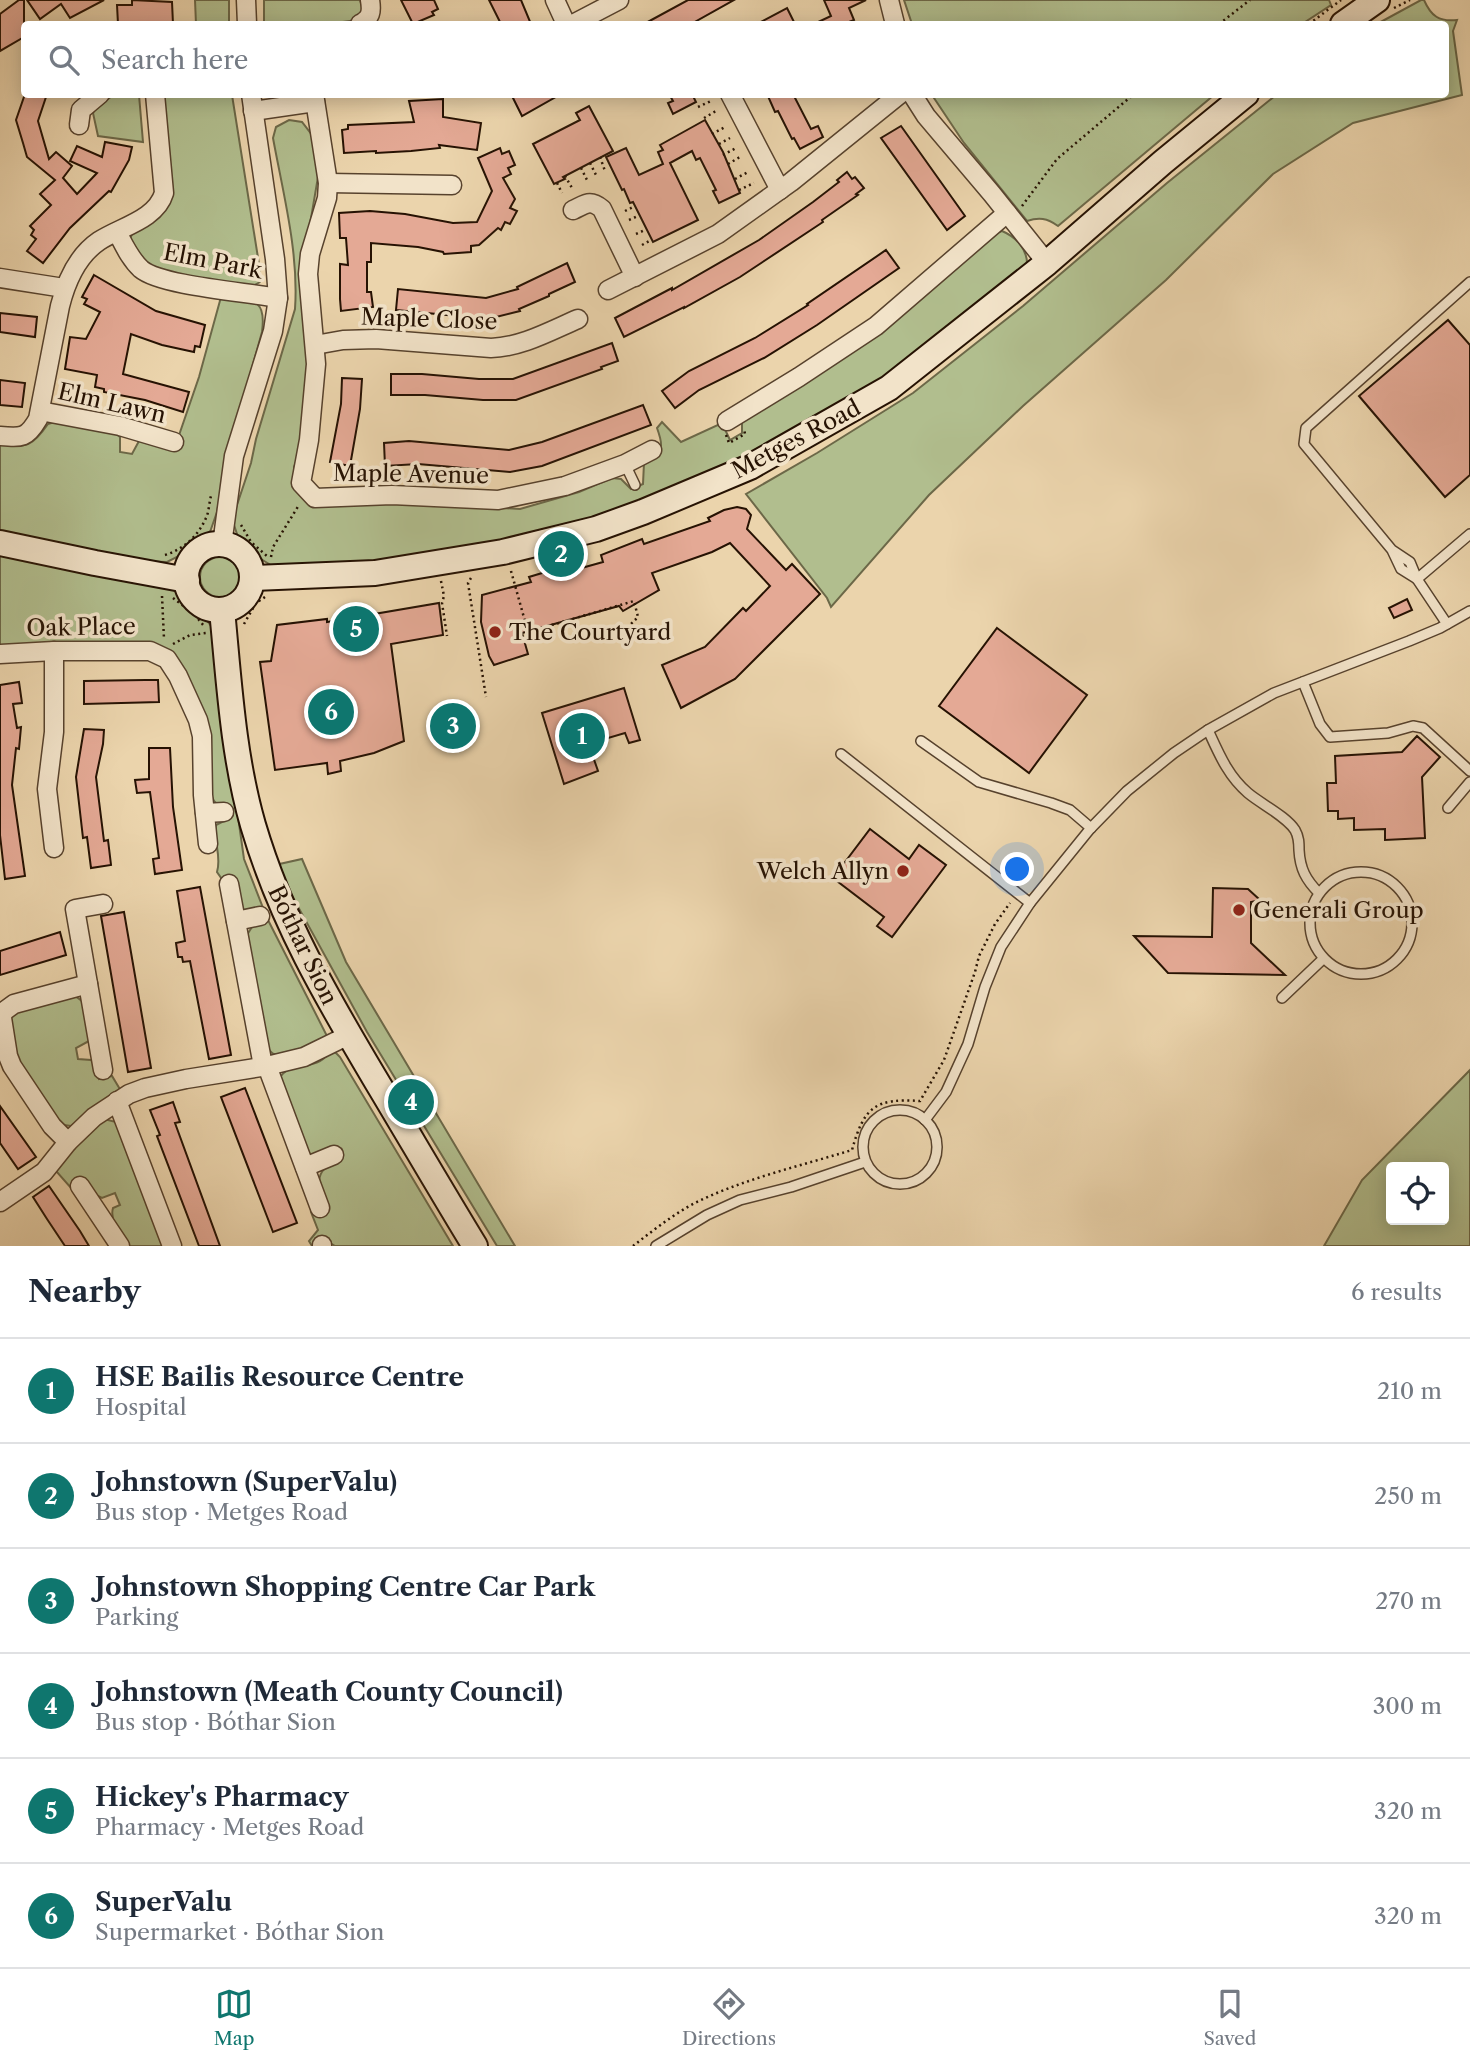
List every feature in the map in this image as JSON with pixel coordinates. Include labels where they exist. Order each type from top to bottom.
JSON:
[{"type":"street","points":[[246,0],[247,21]]},
{"type":"street","points":[[365,21],[372,11],[370,0]]},
{"type":"street","points":[[555,0],[565,21]]},
{"type":"street","points":[[579,21],[619,0]]},
{"type":"street","points":[[889,0],[894,21]]},
{"type":"street","points":[[1347,21],[1373,1]]},
{"type":"street","points":[[79,125],[81,110],[95,98]]},
{"type":"street","name":"Elm Park","points":[[0,436],[21,437],[29,433],[40,411],[64,288],[71,274],[99,241],[153,211],[161,203],[164,194],[155,98]]},
{"type":"street","points":[[222,545],[234,456],[273,331],[278,298],[252,103],[314,98]]},
{"type":"street","name":"Maple Avenue","points":[[314,98],[328,183],[327,198],[310,254],[308,274],[316,364],[302,482],[315,498],[392,495],[498,500],[565,486],[625,464],[652,450]]},
{"type":"street","points":[[732,98],[780,190]]},
{"type":"street","points":[[608,290],[718,234],[780,190],[895,98]]},
{"type":"street","points":[[915,98],[926,116],[1047,263]]},
{"type":"street","name":"Metges Road","points":[[260,587],[375,573],[503,552],[596,529],[750,467],[889,388],[1047,263],[1241,98]]},
{"type":"street","points":[[328,183],[452,185]]},
{"type":"street","points":[[573,210],[588,203],[595,203],[602,209],[635,277]]},
{"type":"street","points":[[727,421],[876,326],[1009,217]]},
{"type":"street","name":"Elm Park","points":[[117,232],[134,262],[153,276],[278,298]]},
{"type":"street","points":[[0,278],[64,288]]},
{"type":"street","name":"Maple Close","points":[[315,345],[343,340],[376,339],[505,348],[578,319]]},
{"type":"street","name":"Elm Lawn","points":[[40,411],[120,426],[174,442]]},
{"type":"street","points":[[0,543],[187,580]]},
{"type":"street","points":[[222,545],[237,550],[244,556],[260,587],[251,587],[237,605],[222,610],[210,609],[195,600],[188,587],[189,564],[196,554],[206,547],[222,545]]},
{"type":"street","name":"Bóthar Sion","points":[[222,610],[238,755],[253,823],[274,888],[307,962],[475,1246]]},
{"type":"street","points":[[54,650],[54,732],[47,789],[54,848]]},
{"type":"street","name":"Oak Place","points":[[0,654],[54,650],[150,651],[167,659],[178,676],[198,720],[202,736],[208,844]]},
{"type":"street","points":[[205,813],[224,811]]},
{"type":"street","points":[[229,884],[265,1066],[320,1208]]},
{"type":"street","points":[[103,904],[75,909],[103,1070]]},
{"type":"street","points":[[236,921],[260,916]]},
{"type":"street","points":[[68,1142],[52,1126],[12,1066],[2,1018],[3,1012],[14,1004],[88,984]]},
{"type":"street","points":[[0,1202],[44,1172],[68,1142],[94,1117],[117,1101],[145,1088],[304,1057],[349,1035]]},
{"type":"street","points":[[117,1101],[172,1246]]},
{"type":"street","points":[[305,1167],[334,1155]]},
{"type":"street","points":[[79,1186],[120,1246]]},
{"type":"lane","points":[[1447,624],[1417,579],[1410,562],[1392,550],[1304,444],[1306,428],[1470,282]]},
{"type":"lane","points":[[625,464],[635,485]]},
{"type":"lane","points":[[1417,579],[1470,534]]},
{"type":"lane","points":[[925,1119],[946,1092],[968,1044],[985,986],[1001,947],[1030,903],[1091,828],[1127,790],[1208,730],[1274,693],[1409,641],[1470,611]]},
{"type":"lane","points":[[1303,682],[1320,724],[1330,737],[1388,733],[1413,726],[1423,728],[1470,771]]},
{"type":"lane","points":[[1208,730],[1222,761],[1234,779],[1249,794],[1293,827],[1299,838],[1302,870],[1309,883],[1319,892]]},
{"type":"lane","points":[[921,741],[979,782],[1070,810],[1091,828]]},
{"type":"lane","points":[[841,754],[1030,903]]},
{"type":"lane","points":[[1448,808],[1470,782]]},
{"type":"lane","points":[[1363,872],[1380,876],[1394,884],[1405,897],[1411,912],[1412,929],[1407,945],[1398,959],[1384,969],[1368,974],[1352,974],[1336,969],[1323,959],[1313,944],[1309,926],[1311,908],[1319,892],[1346,874],[1363,872]]},
{"type":"lane","points":[[1282,998],[1323,959]]},
{"type":"lane","points":[[902,1110],[925,1119],[937,1140],[934,1164],[926,1174],[905,1185],[881,1180],[865,1161],[864,1137],[870,1125],[890,1111],[902,1110]]},
{"type":"lane","points":[[656,1246],[706,1215],[740,1200],[791,1187],[865,1161]]},
{"type":"path","points":[[1223,21],[1250,0]]},
{"type":"path","points":[[1313,21],[1340,0]]},
{"type":"path","points":[[1009,217],[1057,159],[1129,98]]},
{"type":"path","points":[[698,107],[711,101]]},
{"type":"path","points":[[704,118],[716,111]]},
{"type":"path","points":[[712,134],[725,127]]},
{"type":"path","points":[[719,144],[730,138]]},
{"type":"path","points":[[723,155],[736,148]]},
{"type":"path","points":[[600,157],[605,171]]},
{"type":"path","points":[[728,164],[740,157]]},
{"type":"path","points":[[590,163],[596,175]]},
{"type":"path","points":[[581,167],[587,180]]},
{"type":"path","points":[[735,179],[748,172]]},
{"type":"path","points":[[565,176],[572,188]]},
{"type":"path","points":[[557,183],[562,193]]},
{"type":"path","points":[[739,190],[754,183]]},
{"type":"path","points":[[625,211],[633,207]]},
{"type":"path","points":[[629,220],[638,216]]},
{"type":"path","points":[[636,234],[645,230]]},
{"type":"path","points":[[642,245],[651,240]]},
{"type":"path","points":[[159,556],[175,552],[188,544],[207,517],[212,492]]},
{"type":"path","points":[[271,559],[273,547],[303,498],[310,492]]},
{"type":"path","points":[[240,521],[251,542],[271,559],[279,562]]},
{"type":"path","points":[[510,568],[528,632],[634,601],[638,617],[624,631]]},
{"type":"path","points":[[441,580],[447,636]]},
{"type":"path","points":[[241,630],[256,603],[260,587]]},
{"type":"path","points":[[162,593],[180,602],[194,614],[208,633],[190,635],[160,655],[164,647],[162,593]]},
{"type":"path","points":[[633,1246],[692,1205],[749,1181],[852,1150],[859,1126],[868,1112],[880,1105],[894,1100],[920,1101],[944,1060],[979,956],[995,924],[1010,903]]},
{"type":"green space","points":[[195,0],[229,0],[229,21],[196,21]]},
{"type":"green space","points":[[264,0],[360,0],[363,10],[358,19],[346,21],[264,21]]},
{"type":"green space","points":[[904,0],[1329,0],[1331,5],[1307,21],[911,21]]},
{"type":"green space","points":[[1421,0],[1424,0],[1436,17],[1457,20],[1453,31],[1462,95],[1353,123],[1273,174],[1166,280],[1023,406],[929,495],[831,607],[827,598],[746,494],[913,393],[1023,306],[1167,183],[1272,98],[1449,98],[1449,21],[1382,21]]},
{"type":"green space","points":[[109,98],[139,98],[143,142],[98,136],[93,113],[97,106]]},
{"type":"green space","points":[[163,98],[232,98],[260,282],[253,286],[169,274],[147,265],[130,239],[134,229],[157,215]]},
{"type":"green space","points":[[934,98],[1210,98],[1058,226],[1043,219],[1027,221],[964,143]]},
{"type":"green space","points":[[289,120],[302,122],[312,135],[318,177],[309,230],[309,376],[301,449],[294,467],[298,491],[520,509],[579,492],[612,478],[621,479],[631,489],[643,484],[644,463],[660,449],[661,441],[657,428],[662,422],[681,442],[722,423],[730,440],[742,433],[742,422],[994,234],[1002,231],[1016,240],[1023,249],[1027,266],[938,343],[777,446],[645,505],[473,552],[279,570],[251,553],[238,537],[233,522],[295,309],[295,266],[273,138],[276,127]]},
{"type":"green space","points":[[221,297],[254,302],[262,311],[263,320],[210,532],[191,550],[167,562],[136,561],[0,534],[0,444],[28,444],[38,437],[48,424],[58,421],[115,433],[120,437],[120,452],[132,454],[139,441],[177,441],[199,377]]},
{"type":"green space","points":[[0,551],[167,586],[191,603],[211,626],[244,859],[267,918],[328,1038],[293,1053],[279,1055],[266,1046],[245,938],[252,927],[245,912],[217,872],[219,860],[216,825],[226,820],[212,797],[179,661],[0,647]]},
{"type":"green space","points":[[220,557],[228,558],[234,563],[239,569],[239,585],[234,591],[228,596],[220,597],[212,596],[206,591],[201,585],[200,577],[201,569],[206,563],[212,558]]},
{"type":"green space","points":[[302,859],[346,962],[515,1246],[497,1246],[367,1032],[275,865]]},
{"type":"green space","points":[[70,995],[82,1001],[86,1007],[91,1027],[89,1041],[76,1048],[78,1059],[91,1060],[95,1064],[99,1079],[112,1076],[121,1091],[71,1126],[56,1119],[16,1058],[9,1018],[12,1013]]},
{"type":"green space","points":[[334,1051],[453,1246],[335,1246],[327,1241],[312,1246],[309,1241],[318,1230],[311,1212],[325,1206],[319,1181],[325,1168],[308,1153],[279,1079],[288,1070],[322,1060]]},
{"type":"green space","points":[[1470,1070],[1470,1246],[1324,1246],[1362,1180]]},
{"type":"green space","points":[[104,1119],[116,1122],[165,1246],[130,1246],[113,1218],[113,1208],[120,1205],[115,1193],[102,1198],[94,1194],[84,1180],[71,1188],[56,1171],[71,1149]]},
{"type":"building","points":[[19,0],[24,0],[21,39],[0,51],[0,14]]},
{"type":"building","points":[[27,0],[104,0],[70,18],[61,4],[40,19]]},
{"type":"building","points":[[132,0],[172,2],[173,21],[118,21],[117,5],[132,5]]},
{"type":"building","points":[[401,0],[434,0],[438,9],[432,12],[434,15],[420,21],[412,21]]},
{"type":"building","points":[[489,0],[521,0],[530,21],[500,21]]},
{"type":"building","points":[[688,0],[734,0],[696,21],[650,21]]},
{"type":"building","points":[[824,0],[866,0],[849,8],[854,20],[820,21],[831,16]]},
{"type":"building","points":[[787,8],[794,21],[763,21]]},
{"type":"building","points":[[24,98],[46,98],[38,121],[49,159],[56,152],[72,166],[63,178],[77,194],[97,173],[70,161],[77,146],[102,157],[105,142],[132,147],[129,160],[111,192],[70,228],[43,263],[27,251],[36,239],[31,235],[34,230],[30,226],[51,205],[40,194],[55,180],[27,157],[16,120]]},
{"type":"building","points":[[513,98],[554,98],[522,116]]},
{"type":"building","points":[[671,98],[694,98],[696,102],[673,114],[668,103],[673,101]]},
{"type":"building","points":[[769,98],[795,98],[811,129],[818,126],[823,137],[800,149],[778,111],[775,112]]},
{"type":"building","points":[[443,99],[443,117],[481,123],[477,150],[439,145],[440,148],[411,151],[344,153],[342,130],[348,129],[348,125],[414,122],[409,101]]},
{"type":"building","points":[[589,106],[613,151],[554,184],[533,144],[580,120],[576,113]]},
{"type":"building","points":[[705,120],[723,152],[740,193],[719,203],[713,191],[716,190],[700,158],[696,160],[692,151],[670,163],[698,220],[653,242],[606,157],[626,148],[639,175],[663,164],[658,152],[663,150],[660,145]]},
{"type":"building","points":[[901,126],[965,216],[947,230],[881,138]]},
{"type":"building","points":[[500,148],[502,154],[509,151],[515,165],[508,168],[511,174],[503,178],[515,199],[510,208],[517,211],[510,224],[505,222],[501,230],[498,228],[479,245],[471,246],[471,252],[444,254],[418,247],[371,243],[371,262],[367,262],[367,292],[371,292],[373,307],[341,311],[340,264],[348,265],[346,238],[340,238],[339,213],[370,211],[453,223],[477,222],[492,191],[478,158]]},
{"type":"building","points":[[847,172],[864,188],[822,220],[823,222],[740,277],[624,337],[615,318],[672,290],[759,240],[839,182],[837,180]]},
{"type":"building","points":[[886,250],[899,268],[817,325],[764,358],[699,390],[675,408],[662,391],[689,371],[755,338],[808,305]]},
{"type":"building","points":[[567,263],[575,282],[519,309],[520,311],[488,319],[396,310],[398,289],[486,298],[518,289],[517,287]]},
{"type":"building","points":[[94,275],[156,311],[205,325],[200,347],[195,346],[194,352],[131,334],[123,374],[189,392],[183,412],[145,400],[104,392],[104,389],[95,387],[97,375],[65,369],[70,337],[86,339],[100,312],[84,304],[87,299],[82,297]]},
{"type":"building","points":[[0,313],[37,317],[35,337],[0,332]]},
{"type":"building","points":[[1448,320],[1470,345],[1470,475],[1445,497],[1359,396]]},
{"type":"building","points":[[612,343],[618,361],[516,400],[391,395],[391,374],[513,379]]},
{"type":"building","points":[[342,378],[362,379],[360,409],[350,466],[330,462],[341,404]]},
{"type":"building","points":[[0,380],[25,383],[22,407],[0,405]]},
{"type":"building","points":[[643,405],[651,425],[542,466],[510,472],[418,464],[385,466],[384,443],[409,441],[509,450],[542,442]]},
{"type":"building","points":[[737,507],[746,509],[751,515],[747,529],[786,570],[792,564],[820,594],[735,679],[681,708],[662,665],[705,647],[743,608],[746,611],[770,586],[730,543],[652,573],[659,590],[623,611],[619,606],[522,633],[528,654],[494,665],[489,656],[481,622],[482,595],[531,582],[529,577],[552,570],[553,576],[603,562],[601,555],[642,539],[644,544],[710,521],[708,518]]},
{"type":"building","points":[[1407,599],[1412,610],[1394,618],[1389,608]]},
{"type":"building","points":[[439,603],[443,635],[391,644],[404,741],[374,753],[340,761],[341,771],[328,774],[327,763],[275,770],[260,662],[271,661],[277,625],[327,619],[327,622]]},
{"type":"building","points":[[997,628],[1087,695],[1029,773],[939,706]]},
{"type":"building","points":[[158,680],[159,702],[84,704],[84,681]]},
{"type":"building","points":[[19,682],[22,703],[13,704],[17,728],[21,727],[12,785],[25,876],[5,879],[0,835],[0,685]]},
{"type":"building","points":[[624,688],[640,740],[629,743],[625,733],[601,740],[603,744],[590,748],[598,771],[564,784],[542,713]]},
{"type":"building","points":[[84,729],[104,730],[96,777],[104,841],[108,840],[111,865],[91,868],[87,837],[83,838],[76,777]]},
{"type":"building","points":[[1417,736],[1440,757],[1422,777],[1425,838],[1385,840],[1385,829],[1354,830],[1354,818],[1338,819],[1338,811],[1328,811],[1327,783],[1336,783],[1335,756],[1402,752]]},
{"type":"building","points":[[149,748],[170,748],[173,807],[182,870],[155,874],[153,859],[159,858],[150,792],[137,793],[135,780],[149,779]]},
{"type":"building","points":[[870,829],[909,859],[919,845],[946,865],[892,937],[877,926],[884,917],[833,878]]},
{"type":"building","points":[[200,887],[231,1055],[209,1059],[190,961],[183,962],[182,957],[178,957],[176,943],[185,941],[177,891]]},
{"type":"building","points":[[1213,888],[1248,889],[1260,900],[1251,902],[1251,943],[1285,975],[1168,973],[1134,936],[1212,937]]},
{"type":"building","points":[[124,912],[151,1068],[128,1072],[101,916]]},
{"type":"building","points":[[60,932],[66,955],[0,975],[0,951]]},
{"type":"building","points":[[245,1088],[297,1223],[273,1232],[221,1097]]},
{"type":"building","points":[[173,1102],[180,1122],[175,1123],[220,1246],[199,1246],[157,1136],[160,1135],[150,1110]]},
{"type":"building","points":[[0,1106],[36,1157],[18,1169],[0,1143]]},
{"type":"building","points":[[49,1186],[89,1246],[65,1246],[47,1219],[33,1197]]},
{"type":"place","name":"Johnstown (SuperValu)","points":[[561,554]]},
{"type":"place","name":"Hickey's Pharmacy","points":[[356,629]]},
{"type":"place","name":"The Courtyard","points":[[495,632]]},
{"type":"place","name":"SuperValu","points":[[331,712]]},
{"type":"place","name":"Johnstown Shopping Centre Car Park","points":[[453,726]]},
{"type":"place","name":"HSE Bailis Resource Centre","points":[[582,736]]},
{"type":"place","name":"Welch Allyn","points":[[903,871]]},
{"type":"place","name":"Generali Group","points":[[1239,910]]},
{"type":"place","name":"Johnstown (Meath County Council)","points":[[411,1102]]}]
